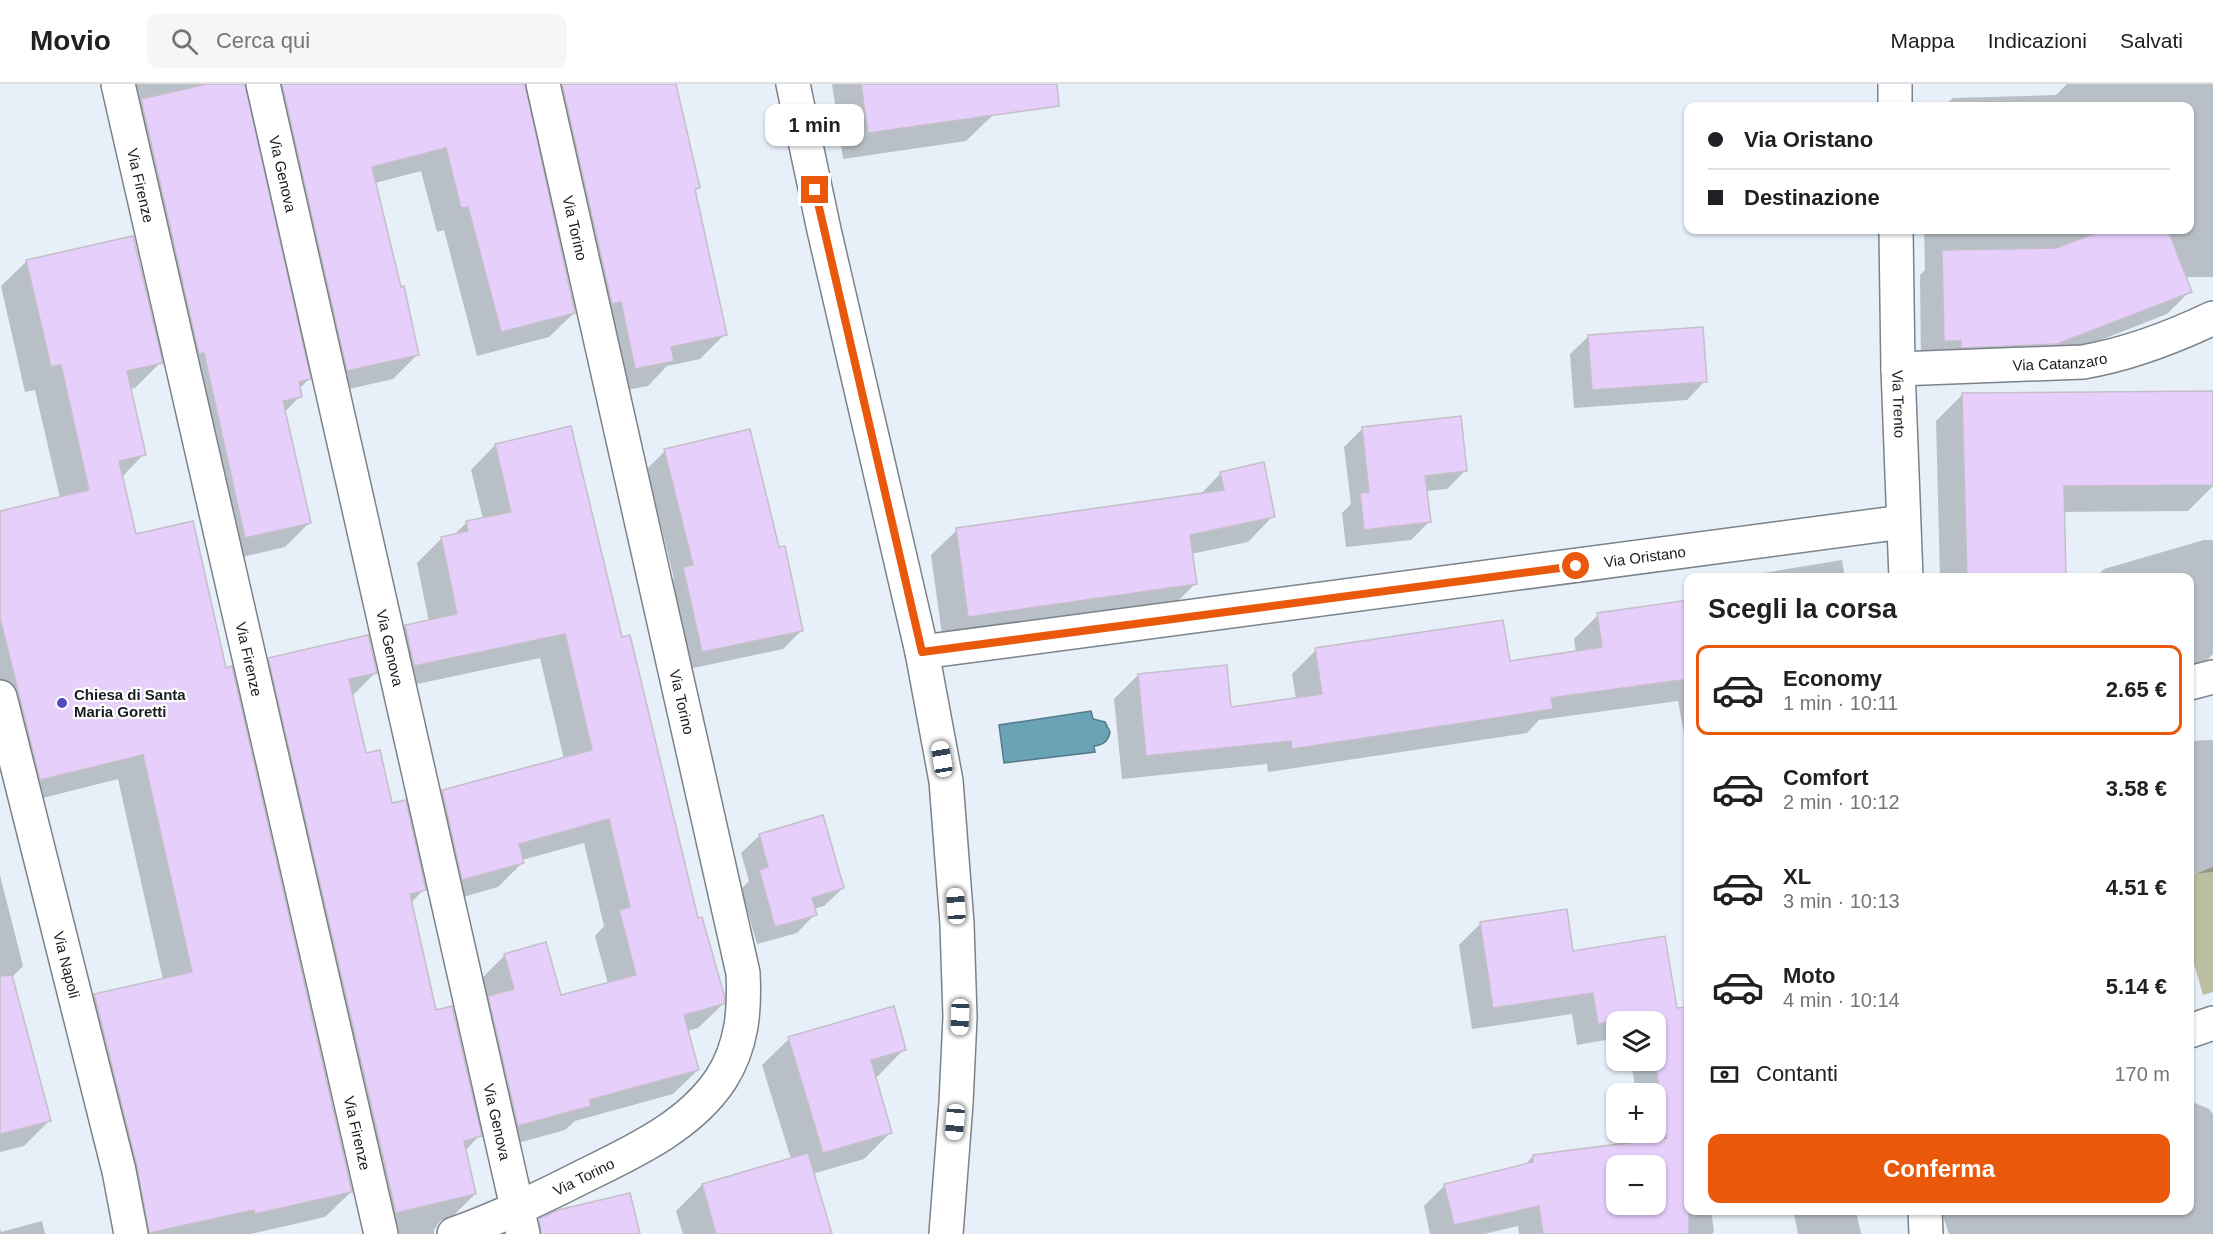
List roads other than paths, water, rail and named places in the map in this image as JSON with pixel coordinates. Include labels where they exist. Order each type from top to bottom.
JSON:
[{"type":"street","name":"Via Firenze","points":[[118,84],[381,1234]]},
{"type":"street","name":"Via Genova","points":[[263,84],[520,1222]]},
{"type":"street","name":"Via Torino","points":[[454,1234],[520,1222],[650,1142],[698,1105],[720,1080],[730,1062],[743,1021],[743,973],[543,84]]},
{"type":"street","points":[[793,84],[824,230],[922,652],[946,781],[959,960],[960,1017],[959,1061],[946,1234]]},
{"type":"street","points":[[1895,84],[1895,102]]},
{"type":"street","name":"Via Trento","points":[[1896,234],[1898,369],[1906,573]]},
{"type":"street","name":"Via Catanzaro","points":[[1898,369],[2083,362],[2138,349],[2213,318]]},
{"type":"street","name":"Via Oristano","points":[[922,652],[1903,522]]},
{"type":"street","points":[[2194,682],[2213,677]]},
{"type":"street","name":"Via Napoli","points":[[0,697],[119,1171],[131,1234]]},
{"type":"street","points":[[2194,1030],[2213,1023]]},
{"type":"street","points":[[1925,1215],[1926,1234]]},
{"type":"water","points":[[1091,711],[1093,719],[1105,722],[1110,732],[1105,742],[1094,746],[1095,752],[1004,763],[999,725]]},
{"type":"place","name":"Chiesa di Santa Maria Goretti","points":[[62,703]]}]
